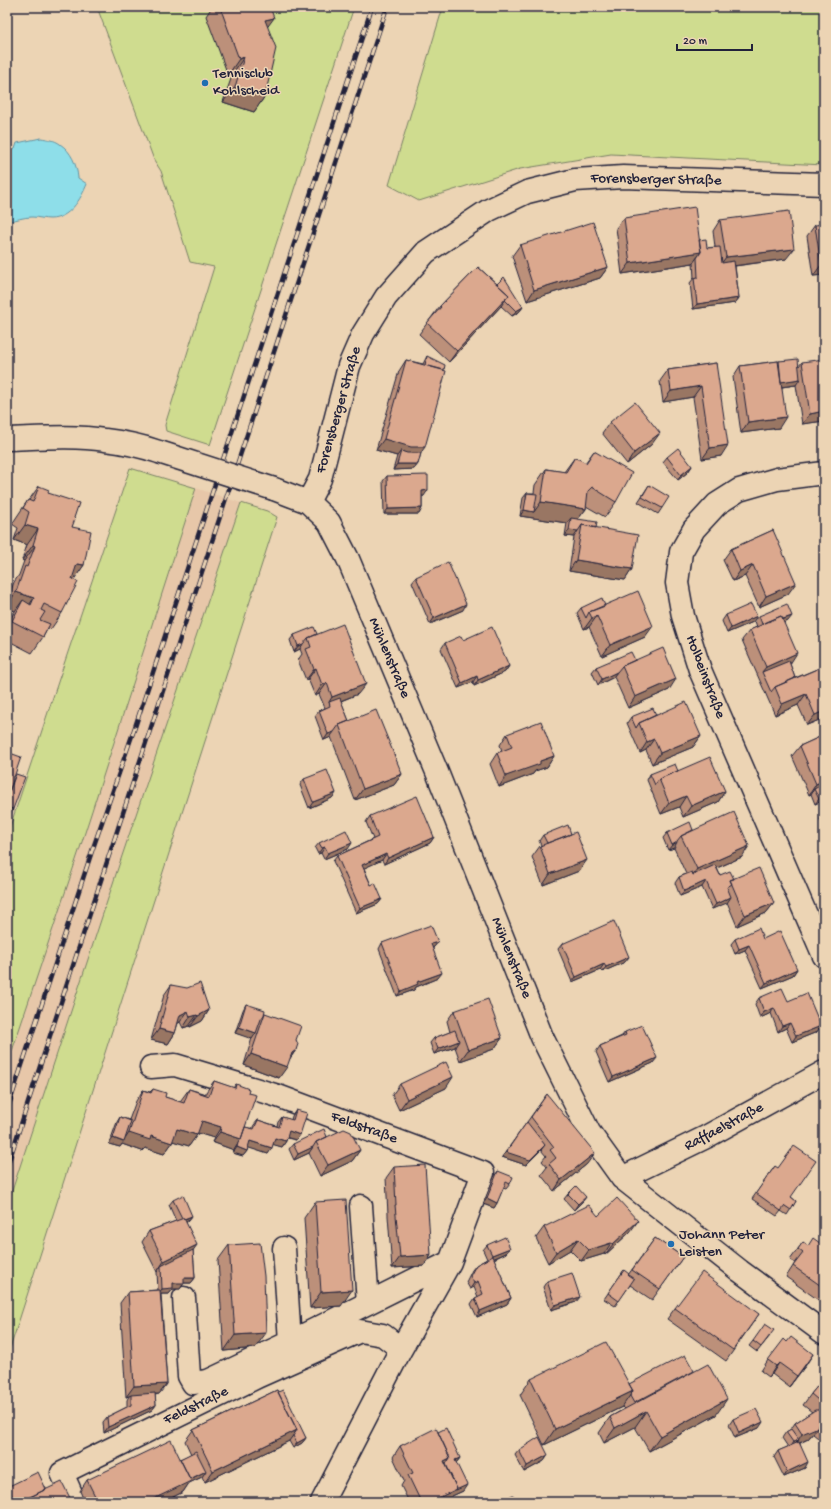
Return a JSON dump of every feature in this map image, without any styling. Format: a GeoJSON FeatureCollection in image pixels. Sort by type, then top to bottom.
{"type":"FeatureCollection","features":[{"type":"Feature","properties":{"kind":"street","name":"Forensberger Straße"},"geometry":{"type":"LineString","coordinates":[[308,502],[320,479],[349,366],[366,327],[386,297],[426,252],[488,210],[527,192],[575,180],[624,177],[824,184]]}},
{"type":"Feature","properties":{"kind":"street"},"geometry":{"type":"LineString","coordinates":[[7,439],[67,437],[105,440],[140,446],[274,489],[308,502]]}},
{"type":"Feature","properties":{"kind":"street","name":"Holbeinstraße"},"geometry":{"type":"LineString","coordinates":[[824,473],[777,479],[738,490],[716,504],[694,529],[681,552],[677,583],[683,616],[700,670],[824,956]]}},
{"type":"Feature","properties":{"kind":"street","name":"Mühlenstraße"},"geometry":{"type":"LineString","coordinates":[[308,502],[330,522],[348,559],[437,772],[542,1037],[589,1132],[622,1178],[740,1271],[824,1333]]}},
{"type":"Feature","properties":{"kind":"street","name":"Feldstraße"},"geometry":{"type":"LineString","coordinates":[[151,1067],[175,1065],[278,1096],[483,1173],[450,1262],[401,1349],[322,1502]]}},
{"type":"Feature","properties":{"kind":"street","name":"Raffaelstraße"},"geometry":{"type":"LineString","coordinates":[[622,1178],[706,1137],[824,1072]]}},
{"type":"Feature","properties":{"kind":"street"},"geometry":{"type":"LineString","coordinates":[[361,1206],[368,1303]]}},
{"type":"Feature","properties":{"kind":"street"},"geometry":{"type":"LineString","coordinates":[[284,1248],[290,1342]]}},
{"type":"Feature","properties":{"kind":"street","name":"Feldstraße"},"geometry":{"type":"LineString","coordinates":[[184,1298],[190,1376],[194,1383],[208,1381],[450,1262]]}},
{"type":"Feature","properties":{"kind":"street","name":"Feldstraße"},"geometry":{"type":"LineString","coordinates":[[74,1500],[62,1473],[259,1376],[360,1331],[383,1335],[401,1349]]}},
{"type":"Feature","properties":{"kind":"shaded area"},"geometry":{"type":"Polygon","coordinates":[[[196,488],[241,503],[120,862],[7,1206],[7,1066],[80,848],[196,488]]]}},
{"type":"Feature","properties":{"kind":"green space"},"geometry":{"type":"Polygon","coordinates":[[[97,7],[354,7],[210,445],[166,431],[165,425],[214,267],[190,262],[161,171],[154,160],[97,7]]]}},
{"type":"Feature","properties":{"kind":"green space"},"geometry":{"type":"Polygon","coordinates":[[[443,7],[824,7],[824,165],[611,154],[520,169],[419,201],[389,185],[443,7]]]}},
{"type":"Feature","properties":{"kind":"green space"},"geometry":{"type":"Polygon","coordinates":[[[130,468],[196,488],[80,848],[7,1066],[7,836],[130,468]]]}},
{"type":"Feature","properties":{"kind":"green space"},"geometry":{"type":"Polygon","coordinates":[[[241,503],[267,511],[277,517],[7,1358],[7,1206],[120,862],[241,503]]]}},
{"type":"Feature","properties":{"kind":"water"},"geometry":{"type":"Polygon","coordinates":[[[41,138],[56,142],[67,150],[73,159],[78,178],[87,184],[78,202],[63,216],[50,219],[29,217],[7,222],[7,152],[15,149],[17,143],[41,138]]]}},
{"type":"Feature","properties":{"kind":"building"},"geometry":{"type":"Polygon","coordinates":[[[220,7],[270,7],[274,18],[265,20],[276,48],[265,96],[235,87],[244,57],[239,59],[220,7]]]}},
{"type":"Feature","properties":{"kind":"building"},"geometry":{"type":"Polygon","coordinates":[[[695,207],[701,252],[630,263],[624,218],[695,207]]]}},
{"type":"Feature","properties":{"kind":"building"},"geometry":{"type":"Polygon","coordinates":[[[789,211],[794,249],[726,257],[720,220],[789,211]]]}},
{"type":"Feature","properties":{"kind":"building"},"geometry":{"type":"Polygon","coordinates":[[[593,222],[608,267],[534,290],[520,245],[593,222]]]}},
{"type":"Feature","properties":{"kind":"building"},"geometry":{"type":"Polygon","coordinates":[[[824,224],[824,265],[821,265],[815,225],[824,224]]]}},
{"type":"Feature","properties":{"kind":"building"},"geometry":{"type":"Polygon","coordinates":[[[706,239],[707,248],[720,247],[722,263],[734,261],[739,298],[697,304],[694,278],[698,277],[697,258],[701,252],[699,240],[706,239]]]}},
{"type":"Feature","properties":{"kind":"building"},"geometry":{"type":"Polygon","coordinates":[[[478,267],[509,295],[457,351],[427,323],[441,307],[440,306],[478,267]]]}},
{"type":"Feature","properties":{"kind":"building"},"geometry":{"type":"Polygon","coordinates":[[[504,277],[523,307],[516,311],[505,300],[509,295],[497,284],[504,277]]]}},
{"type":"Feature","properties":{"kind":"building"},"geometry":{"type":"Polygon","coordinates":[[[427,356],[445,365],[444,370],[425,365],[427,356]]]}},
{"type":"Feature","properties":{"kind":"building"},"geometry":{"type":"Polygon","coordinates":[[[798,359],[800,379],[781,382],[779,361],[798,359]]]}},
{"type":"Feature","properties":{"kind":"building"},"geometry":{"type":"Polygon","coordinates":[[[824,359],[824,411],[810,414],[802,362],[824,359]]]}},
{"type":"Feature","properties":{"kind":"building"},"geometry":{"type":"Polygon","coordinates":[[[406,360],[446,371],[425,447],[411,447],[384,439],[406,360]]]}},
{"type":"Feature","properties":{"kind":"building"},"geometry":{"type":"Polygon","coordinates":[[[778,361],[786,417],[748,422],[740,366],[778,361]]]}},
{"type":"Feature","properties":{"kind":"building"},"geometry":{"type":"Polygon","coordinates":[[[716,363],[728,445],[710,448],[701,386],[671,391],[668,370],[716,363]]]}},
{"type":"Feature","properties":{"kind":"building"},"geometry":{"type":"Polygon","coordinates":[[[635,402],[660,433],[634,453],[610,422],[635,402]]]}},
{"type":"Feature","properties":{"kind":"building"},"geometry":{"type":"Polygon","coordinates":[[[678,448],[692,466],[681,475],[667,457],[678,448]]]}},
{"type":"Feature","properties":{"kind":"building"},"geometry":{"type":"Polygon","coordinates":[[[401,451],[407,453],[421,453],[418,464],[397,464],[401,451]]]}},
{"type":"Feature","properties":{"kind":"building"},"geometry":{"type":"Polygon","coordinates":[[[594,451],[632,473],[616,502],[592,487],[588,491],[586,509],[541,502],[546,469],[566,472],[575,457],[586,463],[594,451]]]}},
{"type":"Feature","properties":{"kind":"building"},"geometry":{"type":"Polygon","coordinates":[[[428,475],[428,490],[422,491],[422,508],[388,509],[387,476],[428,475]]]}},
{"type":"Feature","properties":{"kind":"building"},"geometry":{"type":"Polygon","coordinates":[[[649,485],[669,497],[662,508],[642,497],[649,485]]]}},
{"type":"Feature","properties":{"kind":"building"},"geometry":{"type":"Polygon","coordinates":[[[39,486],[49,490],[48,493],[79,503],[72,527],[91,531],[84,565],[77,564],[72,579],[78,582],[62,613],[44,604],[41,610],[45,612],[40,620],[50,624],[43,637],[12,621],[23,600],[31,605],[34,598],[16,592],[25,566],[27,567],[35,546],[33,545],[38,529],[25,525],[29,512],[23,508],[28,500],[33,502],[39,486]]]}},
{"type":"Feature","properties":{"kind":"building"},"geometry":{"type":"Polygon","coordinates":[[[527,493],[537,494],[534,512],[524,510],[527,493]]]}},
{"type":"Feature","properties":{"kind":"building"},"geometry":{"type":"Polygon","coordinates":[[[571,518],[597,522],[596,528],[582,525],[578,531],[569,530],[571,518]]]}},
{"type":"Feature","properties":{"kind":"building"},"geometry":{"type":"Polygon","coordinates":[[[582,525],[638,535],[632,569],[576,560],[582,525]]]}},
{"type":"Feature","properties":{"kind":"building"},"geometry":{"type":"Polygon","coordinates":[[[773,530],[796,583],[766,596],[753,565],[740,571],[731,549],[773,530]]]}},
{"type":"Feature","properties":{"kind":"building"},"geometry":{"type":"Polygon","coordinates":[[[448,562],[466,604],[434,618],[416,577],[448,562]]]}},
{"type":"Feature","properties":{"kind":"building"},"geometry":{"type":"Polygon","coordinates":[[[638,591],[653,626],[610,645],[597,616],[592,618],[589,612],[638,591]]]}},
{"type":"Feature","properties":{"kind":"building"},"geometry":{"type":"Polygon","coordinates":[[[602,598],[605,606],[589,612],[586,618],[581,608],[602,598]]]}},
{"type":"Feature","properties":{"kind":"building"},"geometry":{"type":"Polygon","coordinates":[[[751,604],[757,616],[731,628],[726,615],[751,604]]]}},
{"type":"Feature","properties":{"kind":"building"},"geometry":{"type":"Polygon","coordinates":[[[787,604],[792,616],[783,619],[781,616],[762,624],[759,616],[787,604]]]}},
{"type":"Feature","properties":{"kind":"building"},"geometry":{"type":"Polygon","coordinates":[[[781,616],[797,653],[766,667],[750,630],[781,616]]]}},
{"type":"Feature","properties":{"kind":"building"},"geometry":{"type":"Polygon","coordinates":[[[343,624],[366,684],[332,697],[327,683],[322,685],[316,668],[314,669],[306,649],[311,647],[308,638],[343,624]]]}},
{"type":"Feature","properties":{"kind":"building"},"geometry":{"type":"Polygon","coordinates":[[[314,627],[317,634],[308,638],[303,644],[298,646],[294,635],[314,627]]]}},
{"type":"Feature","properties":{"kind":"building"},"geometry":{"type":"Polygon","coordinates":[[[492,627],[509,666],[478,680],[477,676],[462,683],[445,643],[461,636],[463,640],[492,627]]]}},
{"type":"Feature","properties":{"kind":"building"},"geometry":{"type":"Polygon","coordinates":[[[663,648],[676,679],[635,697],[622,666],[663,648]]]}},
{"type":"Feature","properties":{"kind":"building"},"geometry":{"type":"Polygon","coordinates":[[[631,652],[635,660],[622,666],[617,672],[602,679],[596,667],[631,652]]]}},
{"type":"Feature","properties":{"kind":"building"},"geometry":{"type":"Polygon","coordinates":[[[789,661],[795,678],[775,687],[771,692],[762,672],[789,661]]]}},
{"type":"Feature","properties":{"kind":"building"},"geometry":{"type":"Polygon","coordinates":[[[824,666],[824,711],[815,715],[806,694],[782,704],[775,687],[824,666]]]}},
{"type":"Feature","properties":{"kind":"building"},"geometry":{"type":"Polygon","coordinates":[[[340,698],[349,721],[339,725],[334,732],[328,734],[319,711],[330,706],[329,702],[340,698]]]}},
{"type":"Feature","properties":{"kind":"building"},"geometry":{"type":"Polygon","coordinates":[[[686,702],[701,736],[660,753],[654,739],[647,742],[639,723],[686,702]]]}},
{"type":"Feature","properties":{"kind":"building"},"geometry":{"type":"Polygon","coordinates":[[[653,708],[656,715],[639,723],[636,728],[631,717],[653,708]]]}},
{"type":"Feature","properties":{"kind":"building"},"geometry":{"type":"Polygon","coordinates":[[[376,710],[402,774],[363,789],[339,725],[376,710]]]}},
{"type":"Feature","properties":{"kind":"building"},"geometry":{"type":"Polygon","coordinates":[[[541,721],[554,756],[540,761],[540,764],[506,776],[497,753],[512,747],[507,734],[541,721]]]}},
{"type":"Feature","properties":{"kind":"building"},"geometry":{"type":"Polygon","coordinates":[[[824,735],[824,780],[816,784],[800,746],[824,735]]]}},
{"type":"Feature","properties":{"kind":"building"},"geometry":{"type":"Polygon","coordinates":[[[7,752],[21,757],[9,792],[7,791],[7,752]]]}},
{"type":"Feature","properties":{"kind":"building"},"geometry":{"type":"Polygon","coordinates":[[[710,757],[725,791],[691,806],[686,796],[669,803],[659,779],[710,757]]]}},
{"type":"Feature","properties":{"kind":"building"},"geometry":{"type":"Polygon","coordinates":[[[675,764],[678,771],[659,779],[655,785],[650,774],[675,764]]]}},
{"type":"Feature","properties":{"kind":"building"},"geometry":{"type":"Polygon","coordinates":[[[327,770],[336,793],[313,802],[304,779],[327,770]]]}},
{"type":"Feature","properties":{"kind":"building"},"geometry":{"type":"Polygon","coordinates":[[[16,774],[25,777],[13,809],[7,807],[7,795],[16,774]]]}},
{"type":"Feature","properties":{"kind":"building"},"geometry":{"type":"Polygon","coordinates":[[[824,784],[824,796],[819,799],[814,789],[824,784]]]}},
{"type":"Feature","properties":{"kind":"building"},"geometry":{"type":"Polygon","coordinates":[[[417,796],[434,837],[388,858],[386,854],[362,865],[371,885],[375,883],[382,899],[360,908],[337,856],[378,837],[370,816],[417,796]]]}},
{"type":"Feature","properties":{"kind":"building"},"geometry":{"type":"Polygon","coordinates":[[[734,812],[749,846],[697,869],[681,836],[734,812]]]}},
{"type":"Feature","properties":{"kind":"building"},"geometry":{"type":"Polygon","coordinates":[[[690,822],[693,830],[681,836],[677,842],[672,845],[667,833],[690,822]]]}},
{"type":"Feature","properties":{"kind":"building"},"geometry":{"type":"Polygon","coordinates":[[[568,825],[571,834],[547,843],[543,835],[568,825]]]}},
{"type":"Feature","properties":{"kind":"building"},"geometry":{"type":"Polygon","coordinates":[[[346,830],[352,843],[328,853],[325,847],[322,848],[319,843],[346,830]]]}},
{"type":"Feature","properties":{"kind":"building"},"geometry":{"type":"Polygon","coordinates":[[[576,832],[587,860],[550,874],[540,846],[576,832]]]}},
{"type":"Feature","properties":{"kind":"building"},"geometry":{"type":"Polygon","coordinates":[[[715,865],[720,875],[730,871],[734,879],[730,880],[732,884],[727,887],[731,897],[716,904],[706,881],[684,891],[679,877],[692,872],[693,875],[715,865]]]}},
{"type":"Feature","properties":{"kind":"building"},"geometry":{"type":"Polygon","coordinates":[[[759,868],[774,903],[745,915],[730,880],[759,868]]]}},
{"type":"Feature","properties":{"kind":"building"},"geometry":{"type":"Polygon","coordinates":[[[614,921],[629,957],[606,967],[604,964],[576,977],[562,944],[614,921]]]}},
{"type":"Feature","properties":{"kind":"building"},"geometry":{"type":"Polygon","coordinates":[[[431,925],[438,942],[431,944],[442,973],[417,982],[418,984],[401,991],[382,943],[431,925]]]}},
{"type":"Feature","properties":{"kind":"building"},"geometry":{"type":"Polygon","coordinates":[[[759,928],[763,939],[780,931],[797,969],[766,983],[749,945],[739,949],[735,939],[759,928]]]}},
{"type":"Feature","properties":{"kind":"building"},"geometry":{"type":"Polygon","coordinates":[[[200,983],[209,1010],[198,1016],[190,1017],[188,1011],[180,1015],[175,1033],[159,1029],[171,985],[187,988],[200,983]]]}},
{"type":"Feature","properties":{"kind":"building"},"geometry":{"type":"Polygon","coordinates":[[[782,988],[788,1001],[807,993],[821,1026],[796,1036],[790,1023],[782,1026],[774,1008],[764,1012],[759,998],[782,988]]]}},
{"type":"Feature","properties":{"kind":"building"},"geometry":{"type":"Polygon","coordinates":[[[488,999],[502,1038],[468,1050],[454,1011],[488,999]]]}},
{"type":"Feature","properties":{"kind":"building"},"geometry":{"type":"Polygon","coordinates":[[[246,1004],[265,1010],[256,1033],[239,1027],[246,1004]]]}},
{"type":"Feature","properties":{"kind":"building"},"geometry":{"type":"Polygon","coordinates":[[[265,1013],[301,1026],[296,1040],[298,1044],[296,1050],[292,1053],[287,1067],[251,1054],[265,1013]]]}},
{"type":"Feature","properties":{"kind":"building"},"geometry":{"type":"Polygon","coordinates":[[[642,1025],[657,1058],[613,1077],[600,1046],[626,1035],[625,1032],[642,1025]]]}},
{"type":"Feature","properties":{"kind":"building"},"geometry":{"type":"Polygon","coordinates":[[[455,1030],[459,1041],[438,1049],[434,1038],[455,1030]]]}},
{"type":"Feature","properties":{"kind":"building"},"geometry":{"type":"Polygon","coordinates":[[[446,1062],[453,1077],[407,1099],[400,1084],[446,1062]]]}},
{"type":"Feature","properties":{"kind":"building"},"geometry":{"type":"Polygon","coordinates":[[[214,1081],[235,1088],[236,1084],[249,1089],[248,1093],[256,1095],[241,1139],[220,1132],[221,1127],[202,1121],[197,1135],[177,1129],[172,1143],[151,1136],[150,1140],[129,1133],[143,1090],[151,1093],[153,1089],[166,1093],[165,1097],[184,1103],[189,1089],[209,1096],[214,1081]]]}},
{"type":"Feature","properties":{"kind":"building"},"geometry":{"type":"Polygon","coordinates":[[[547,1094],[595,1153],[561,1180],[549,1164],[556,1158],[550,1150],[554,1147],[531,1117],[547,1094]]]}},
{"type":"Feature","properties":{"kind":"building"},"geometry":{"type":"Polygon","coordinates":[[[296,1110],[307,1113],[300,1135],[289,1131],[286,1141],[275,1138],[272,1148],[250,1141],[247,1151],[237,1147],[245,1127],[254,1129],[258,1120],[279,1127],[282,1117],[293,1120],[296,1110]]]}},
{"type":"Feature","properties":{"kind":"building"},"geometry":{"type":"Polygon","coordinates":[[[120,1117],[131,1121],[124,1142],[113,1138],[120,1117]]]}},
{"type":"Feature","properties":{"kind":"building"},"geometry":{"type":"Polygon","coordinates":[[[527,1122],[545,1145],[530,1160],[506,1152],[527,1122]]]}},
{"type":"Feature","properties":{"kind":"building"},"geometry":{"type":"Polygon","coordinates":[[[324,1129],[327,1137],[316,1142],[313,1147],[298,1154],[293,1144],[324,1129]]]}},
{"type":"Feature","properties":{"kind":"building"},"geometry":{"type":"Polygon","coordinates":[[[344,1129],[351,1132],[360,1150],[328,1165],[316,1142],[344,1129]]]}},
{"type":"Feature","properties":{"kind":"building"},"geometry":{"type":"Polygon","coordinates":[[[794,1146],[816,1161],[791,1197],[796,1201],[791,1210],[785,1206],[781,1211],[756,1193],[775,1166],[778,1168],[794,1146]]]}},
{"type":"Feature","properties":{"kind":"building"},"geometry":{"type":"Polygon","coordinates":[[[425,1165],[431,1255],[400,1257],[395,1205],[394,1167],[425,1165]]]}},
{"type":"Feature","properties":{"kind":"building"},"geometry":{"type":"Polygon","coordinates":[[[498,1171],[513,1177],[510,1184],[506,1182],[497,1203],[487,1198],[498,1171]]]}},
{"type":"Feature","properties":{"kind":"building"},"geometry":{"type":"Polygon","coordinates":[[[576,1186],[586,1197],[578,1204],[568,1194],[576,1186]]]}},
{"type":"Feature","properties":{"kind":"building"},"geometry":{"type":"Polygon","coordinates":[[[183,1195],[192,1216],[184,1219],[182,1218],[173,1200],[183,1195]]]}},
{"type":"Feature","properties":{"kind":"building"},"geometry":{"type":"Polygon","coordinates":[[[617,1198],[638,1221],[613,1244],[611,1243],[589,1250],[578,1239],[556,1252],[544,1227],[589,1205],[598,1216],[617,1198]]]}},
{"type":"Feature","properties":{"kind":"building"},"geometry":{"type":"Polygon","coordinates":[[[346,1200],[352,1290],[321,1292],[315,1202],[346,1200]]]}},
{"type":"Feature","properties":{"kind":"building"},"geometry":{"type":"Polygon","coordinates":[[[184,1218],[197,1245],[164,1261],[149,1231],[184,1218]]]}},
{"type":"Feature","properties":{"kind":"building"},"geometry":{"type":"Polygon","coordinates":[[[505,1237],[510,1248],[492,1255],[487,1245],[505,1237]]]}},
{"type":"Feature","properties":{"kind":"building"},"geometry":{"type":"Polygon","coordinates":[[[655,1238],[683,1257],[660,1289],[632,1270],[655,1238]]]}},
{"type":"Feature","properties":{"kind":"building"},"geometry":{"type":"Polygon","coordinates":[[[813,1238],[824,1246],[824,1288],[793,1266],[803,1253],[798,1249],[803,1242],[808,1246],[813,1238]]]}},
{"type":"Feature","properties":{"kind":"building"},"geometry":{"type":"Polygon","coordinates":[[[260,1243],[264,1276],[266,1333],[235,1335],[229,1245],[260,1243]]]}},
{"type":"Feature","properties":{"kind":"building"},"geometry":{"type":"Polygon","coordinates":[[[193,1250],[195,1278],[184,1278],[184,1283],[173,1283],[173,1288],[162,1289],[161,1266],[193,1250]]]}},
{"type":"Feature","properties":{"kind":"building"},"geometry":{"type":"Polygon","coordinates":[[[493,1256],[511,1298],[480,1311],[475,1298],[483,1294],[478,1281],[474,1283],[470,1276],[476,1265],[493,1256]]]}},
{"type":"Feature","properties":{"kind":"building"},"geometry":{"type":"Polygon","coordinates":[[[624,1270],[634,1279],[619,1301],[608,1293],[624,1270]]]}},
{"type":"Feature","properties":{"kind":"building"},"geometry":{"type":"Polygon","coordinates":[[[702,1272],[759,1314],[733,1350],[675,1308],[702,1272]]]}},
{"type":"Feature","properties":{"kind":"building"},"geometry":{"type":"Polygon","coordinates":[[[572,1273],[580,1297],[555,1305],[547,1281],[572,1273]]]}},
{"type":"Feature","properties":{"kind":"building"},"geometry":{"type":"Polygon","coordinates":[[[160,1290],[167,1384],[134,1386],[128,1292],[160,1290]]]}},
{"type":"Feature","properties":{"kind":"building"},"geometry":{"type":"Polygon","coordinates":[[[765,1324],[774,1330],[761,1347],[753,1341],[765,1324]]]}},
{"type":"Feature","properties":{"kind":"building"},"geometry":{"type":"Polygon","coordinates":[[[791,1337],[813,1354],[797,1376],[779,1363],[776,1366],[768,1360],[784,1339],[787,1342],[791,1337]]]}},
{"type":"Feature","properties":{"kind":"building"},"geometry":{"type":"Polygon","coordinates":[[[606,1342],[633,1391],[555,1429],[531,1379],[606,1342]]]}},
{"type":"Feature","properties":{"kind":"building"},"geometry":{"type":"Polygon","coordinates":[[[685,1355],[694,1371],[634,1403],[630,1396],[633,1391],[629,1384],[685,1355]]]}},
{"type":"Feature","properties":{"kind":"building"},"geometry":{"type":"Polygon","coordinates":[[[708,1364],[727,1399],[660,1436],[646,1411],[615,1428],[610,1417],[708,1364]]]}},
{"type":"Feature","properties":{"kind":"building"},"geometry":{"type":"Polygon","coordinates":[[[824,1378],[824,1405],[811,1394],[824,1378]]]}},
{"type":"Feature","properties":{"kind":"building"},"geometry":{"type":"Polygon","coordinates":[[[277,1390],[297,1430],[213,1471],[193,1430],[277,1390]]]}},
{"type":"Feature","properties":{"kind":"building"},"geometry":{"type":"Polygon","coordinates":[[[283,1390],[306,1438],[297,1443],[293,1436],[297,1430],[278,1392],[283,1390]]]}},
{"type":"Feature","properties":{"kind":"building"},"geometry":{"type":"Polygon","coordinates":[[[155,1393],[156,1405],[108,1427],[107,1417],[131,1405],[131,1395],[155,1393]]]}},
{"type":"Feature","properties":{"kind":"building"},"geometry":{"type":"Polygon","coordinates":[[[756,1409],[763,1422],[739,1433],[733,1419],[756,1409]]]}},
{"type":"Feature","properties":{"kind":"building"},"geometry":{"type":"Polygon","coordinates":[[[815,1410],[824,1410],[824,1418],[816,1428],[802,1434],[795,1423],[815,1410]]]}},
{"type":"Feature","properties":{"kind":"building"},"geometry":{"type":"Polygon","coordinates":[[[824,1420],[824,1430],[822,1433],[817,1428],[824,1420]]]}},
{"type":"Feature","properties":{"kind":"building"},"geometry":{"type":"Polygon","coordinates":[[[436,1428],[450,1458],[444,1461],[457,1489],[430,1502],[421,1502],[408,1475],[413,1473],[400,1446],[436,1428]]]}},
{"type":"Feature","properties":{"kind":"building"},"geometry":{"type":"Polygon","coordinates":[[[446,1428],[460,1458],[455,1460],[467,1485],[456,1490],[457,1489],[446,1464],[450,1458],[438,1432],[446,1428]]]}},
{"type":"Feature","properties":{"kind":"building"},"geometry":{"type":"Polygon","coordinates":[[[791,1429],[799,1440],[793,1442],[786,1432],[791,1429]]]}},
{"type":"Feature","properties":{"kind":"building"},"geometry":{"type":"Polygon","coordinates":[[[539,1437],[548,1455],[527,1466],[519,1450],[539,1437]]]}},
{"type":"Feature","properties":{"kind":"building"},"geometry":{"type":"Polygon","coordinates":[[[171,1440],[191,1481],[147,1502],[98,1502],[87,1480],[171,1440]]]}},
{"type":"Feature","properties":{"kind":"building"},"geometry":{"type":"Polygon","coordinates":[[[799,1442],[808,1462],[787,1472],[778,1451],[799,1442]]]}},
{"type":"Feature","properties":{"kind":"building"},"geometry":{"type":"Polygon","coordinates":[[[196,1451],[206,1471],[190,1479],[180,1459],[196,1451]]]}},
{"type":"Feature","properties":{"kind":"building"},"geometry":{"type":"Polygon","coordinates":[[[38,1472],[46,1489],[21,1502],[15,1502],[7,1487],[38,1472]]]}},
{"type":"Feature","properties":{"kind":"building"},"geometry":{"type":"Polygon","coordinates":[[[62,1482],[72,1502],[21,1502],[21,1501],[62,1482]]]}},
{"type":"Feature","properties":{"kind":"building"},"geometry":{"type":"Polygon","coordinates":[[[513,1495],[517,1502],[497,1502],[513,1495]]]}},
{"type":"Feature","properties":{"kind":"building"},"geometry":{"type":"Polygon","coordinates":[[[90,1499],[91,1502],[82,1502],[90,1499]]]}},
{"type":"Feature","properties":{"kind":"railway"},"geometry":{"type":"LineString","coordinates":[[7,1111],[372,7]]}},
{"type":"Feature","properties":{"kind":"railway"},"geometry":{"type":"LineString","coordinates":[[7,1167],[387,7]]}},
{"type":"Feature","properties":{"kind":"place","name":"Tennisclub Kohlscheid"},"geometry":{"type":"Point","coordinates":[205,83]}},
{"type":"Feature","properties":{"kind":"place","name":"Johann Peter Leisten"},"geometry":{"type":"Point","coordinates":[671,1244]}}]}
